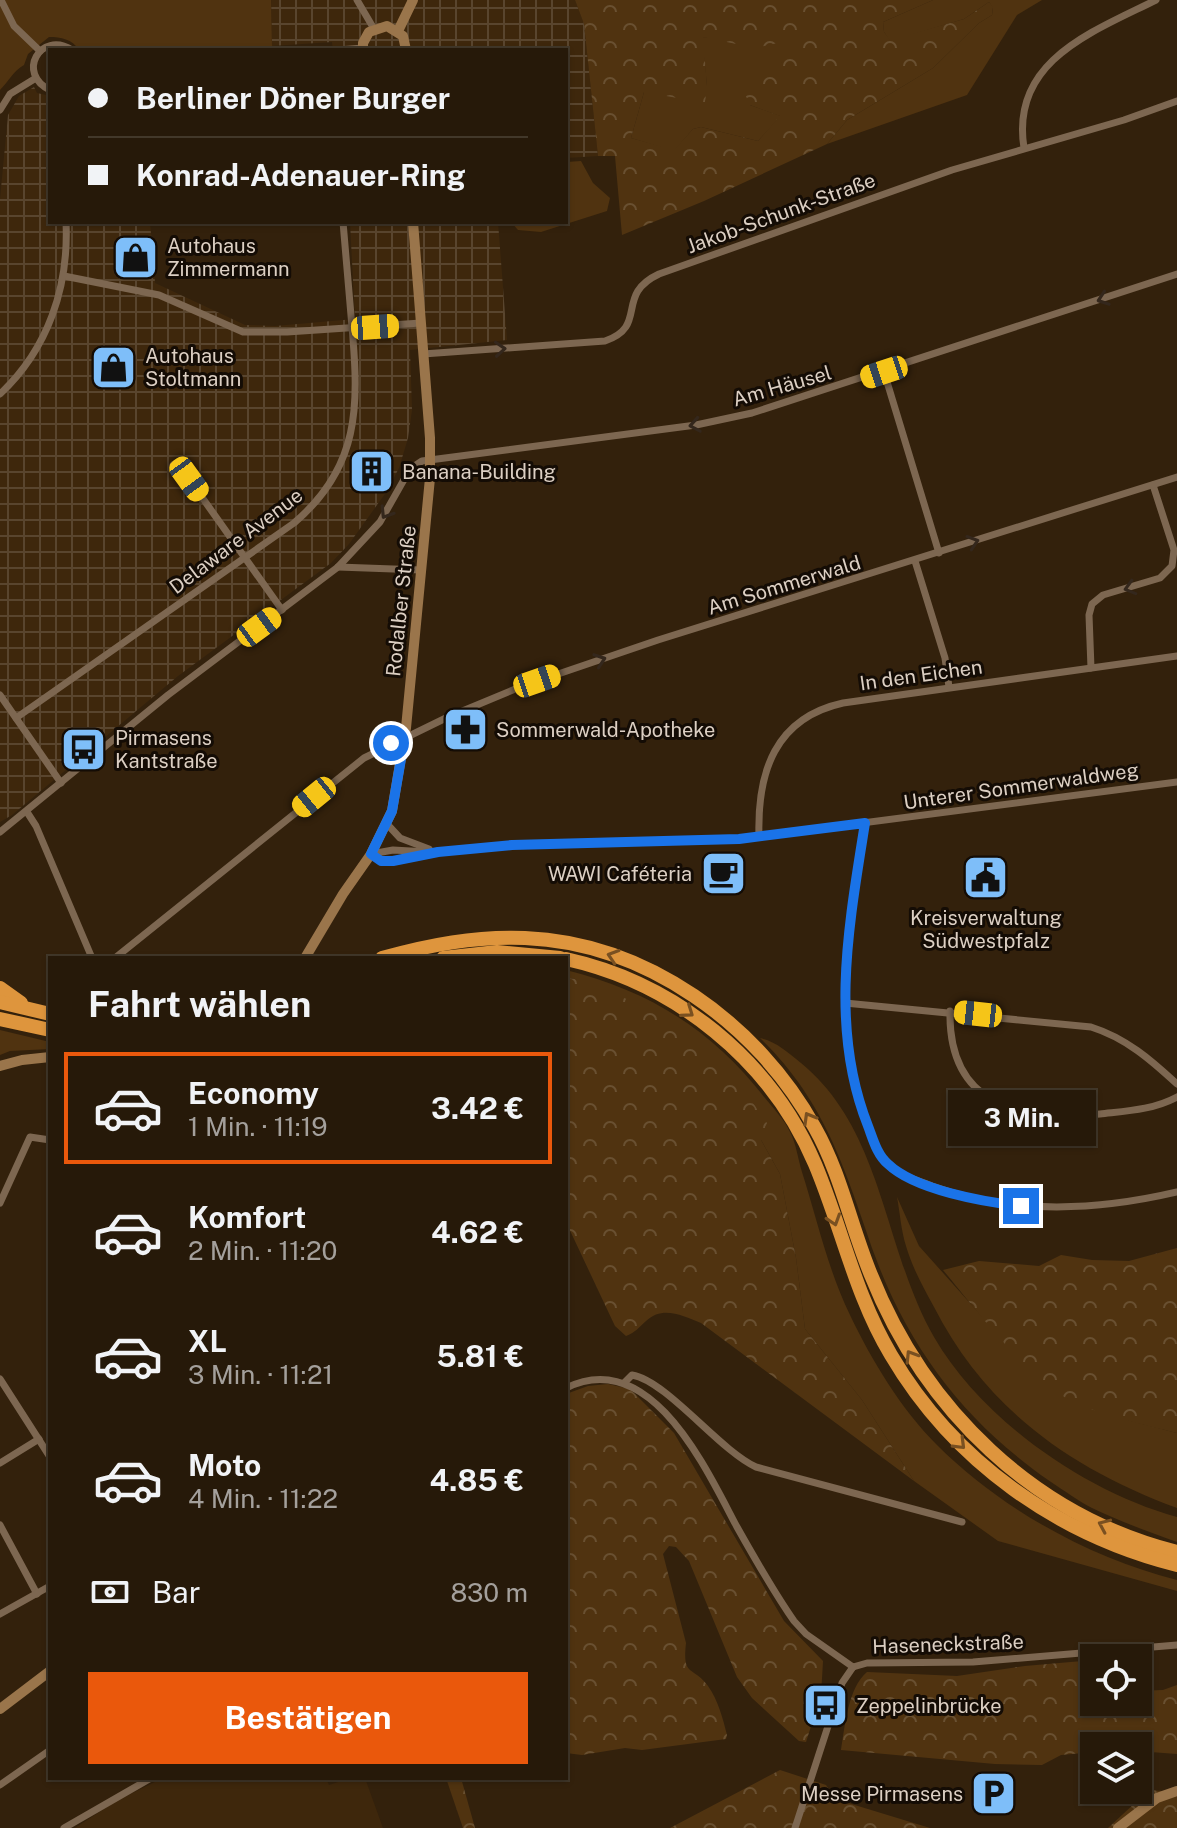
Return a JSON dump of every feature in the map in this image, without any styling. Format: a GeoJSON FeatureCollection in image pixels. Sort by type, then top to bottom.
{"type":"FeatureCollection","features":[{"type":"Feature","properties":{"kind":"highway"},"geometry":{"type":"LineString","coordinates":[[389,956],[466,940],[526,938],[552,941],[581,947],[644,969],[718,1013],[754,1045],[802,1105],[830,1159],[870,1272],[893,1324],[943,1402],[983,1444],[1052,1498],[1105,1526],[1177,1552]]}},
{"type":"Feature","properties":{"kind":"highway"},"geometry":{"type":"LineString","coordinates":[[461,956],[497,952],[535,956]]}},
{"type":"Feature","properties":{"kind":"highway"},"geometry":{"type":"LineString","coordinates":[[568,960],[619,975],[679,1005],[725,1040],[760,1075],[804,1140],[863,1302],[891,1356],[931,1414],[973,1458],[1000,1481],[1045,1511],[1131,1551],[1177,1565]]}},
{"type":"Feature","properties":{"kind":"highway"},"geometry":{"type":"LineString","coordinates":[[0,988],[14,1000],[42,1012]]}},
{"type":"Feature","properties":{"kind":"highway"},"geometry":{"type":"LineString","coordinates":[[0,1002],[42,1012]]}},
{"type":"Feature","properties":{"kind":"highway"},"geometry":{"type":"LineString","coordinates":[[1,1019],[48,1030]]}},
{"type":"Feature","properties":{"kind":"main road"},"geometry":{"type":"LineString","coordinates":[[398,31],[413,0]]}},
{"type":"Feature","properties":{"kind":"main road"},"geometry":{"type":"LineString","coordinates":[[363,48],[366,37],[374,29],[387,26],[398,31],[406,42],[406,48]]}},
{"type":"Feature","properties":{"kind":"main road","name":"Rodalber Straße"},"geometry":{"type":"LineString","coordinates":[[306,956],[387,824],[396,794],[405,736],[430,459],[413,224]]}},
{"type":"Feature","properties":{"kind":"main road"},"geometry":{"type":"LineString","coordinates":[[0,1066],[48,1057]]}},
{"type":"Feature","properties":{"kind":"main road"},"geometry":{"type":"LineString","coordinates":[[0,1709],[48,1673]]}},
{"type":"Feature","properties":{"kind":"main road"},"geometry":{"type":"LineString","coordinates":[[1118,1828],[1157,1798],[1177,1791]]}},
{"type":"Feature","properties":{"kind":"street"},"geometry":{"type":"LineString","coordinates":[[1,0],[14,26],[40,51]]}},
{"type":"Feature","properties":{"kind":"street"},"geometry":{"type":"LineString","coordinates":[[357,0],[374,29]]}},
{"type":"Feature","properties":{"kind":"street"},"geometry":{"type":"LineString","coordinates":[[1024,148],[1021,128],[1027,95],[1050,63],[1086,36],[1156,0]]}},
{"type":"Feature","properties":{"kind":"street"},"geometry":{"type":"LineString","coordinates":[[48,88],[36,78],[34,61],[40,51],[56,44],[67,48]]}},
{"type":"Feature","properties":{"kind":"street"},"geometry":{"type":"LineString","coordinates":[[0,110],[10,94],[36,78]]}},
{"type":"Feature","properties":{"kind":"street","name":"Jakob-Schunk-Straße"},"geometry":{"type":"LineString","coordinates":[[423,354],[605,341],[625,330],[631,318],[632,303],[642,283],[659,274],[887,192],[1177,101]]}},
{"type":"Feature","properties":{"kind":"street"},"geometry":{"type":"LineString","coordinates":[[0,394],[28,362],[48,328],[64,276],[66,224]]}},
{"type":"Feature","properties":{"kind":"street","name":"Delaware Avenue"},"geometry":{"type":"LineString","coordinates":[[16,718],[310,509],[330,484],[349,444],[356,410],[343,224]]}},
{"type":"Feature","properties":{"kind":"street","name":"Am Häusel"},"geometry":{"type":"LineString","coordinates":[[430,459],[696,425],[752,413],[1177,274]]}},
{"type":"Feature","properties":{"kind":"street"},"geometry":{"type":"LineString","coordinates":[[64,276],[159,295],[243,332],[352,329],[421,323]]}},
{"type":"Feature","properties":{"kind":"street"},"geometry":{"type":"LineString","coordinates":[[884,372],[939,553]]}},
{"type":"Feature","properties":{"kind":"street"},"geometry":{"type":"LineString","coordinates":[[0,832],[168,695],[338,567],[380,522],[410,469],[430,459]]}},
{"type":"Feature","properties":{"kind":"street"},"geometry":{"type":"LineString","coordinates":[[173,465],[189,479],[282,610]]}},
{"type":"Feature","properties":{"kind":"street","name":"Am Sommerwald"},"geometry":{"type":"LineString","coordinates":[[117,956],[352,766],[405,736],[498,696],[594,662],[1177,477]]}},
{"type":"Feature","properties":{"kind":"street"},"geometry":{"type":"LineString","coordinates":[[1091,668],[1089,615],[1092,604],[1103,595],[1160,578],[1172,566],[1174,550],[1153,485]]}},
{"type":"Feature","properties":{"kind":"street"},"geometry":{"type":"LineString","coordinates":[[915,561],[945,658],[949,687]]}},
{"type":"Feature","properties":{"kind":"street"},"geometry":{"type":"LineString","coordinates":[[338,567],[421,570]]}},
{"type":"Feature","properties":{"kind":"street","name":"In den Eichen"},"geometry":{"type":"LineString","coordinates":[[759,837],[759,805],[767,771],[782,738],[813,711],[843,703],[1177,656]]}},
{"type":"Feature","properties":{"kind":"street"},"geometry":{"type":"LineString","coordinates":[[0,695],[61,783]]}},
{"type":"Feature","properties":{"kind":"street","name":"Unterer Sommerwaldweg"},"geometry":{"type":"LineString","coordinates":[[371,854],[393,850],[438,852],[512,845],[651,843],[759,837],[1177,782]]}},
{"type":"Feature","properties":{"kind":"street"},"geometry":{"type":"LineString","coordinates":[[27,812],[36,826],[91,956]]}},
{"type":"Feature","properties":{"kind":"street"},"geometry":{"type":"LineString","coordinates":[[865,823],[848,935],[845,1003],[859,1101],[886,1163],[895,1170],[961,1196],[991,1203],[1039,1207],[1089,1206],[1177,1192]]}},
{"type":"Feature","properties":{"kind":"street","name":"Unterer Sommerwaldweg"},"geometry":{"type":"LineString","coordinates":[[387,824],[400,838],[438,852]]}},
{"type":"Feature","properties":{"kind":"street"},"geometry":{"type":"LineString","coordinates":[[845,1003],[1068,1024],[1108,1032],[1137,1049],[1177,1084]]}},
{"type":"Feature","properties":{"kind":"street"},"geometry":{"type":"LineString","coordinates":[[950,1011],[951,1041],[958,1066],[981,1093],[1006,1108],[1041,1115],[1094,1114],[1144,1108],[1177,1097]]}},
{"type":"Feature","properties":{"kind":"street"},"geometry":{"type":"LineString","coordinates":[[0,1203],[30,1137],[48,1140]]}},
{"type":"Feature","properties":{"kind":"street"},"geometry":{"type":"LineString","coordinates":[[568,1387],[588,1381],[624,1383],[632,1375],[638,1376],[653,1385],[737,1457],[756,1467],[962,1522]]}},
{"type":"Feature","properties":{"kind":"street"},"geometry":{"type":"LineString","coordinates":[[0,1379],[48,1454]]}},
{"type":"Feature","properties":{"kind":"street","name":"Haseneckstraße"},"geometry":{"type":"LineString","coordinates":[[624,1383],[660,1406],[687,1439],[794,1621],[806,1634],[853,1667],[867,1663],[973,1662],[1177,1645]]}},
{"type":"Feature","properties":{"kind":"street"},"geometry":{"type":"LineString","coordinates":[[0,1463],[39,1439]]}},
{"type":"Feature","properties":{"kind":"street"},"geometry":{"type":"LineString","coordinates":[[0,1525],[37,1594]]}},
{"type":"Feature","properties":{"kind":"street"},"geometry":{"type":"LineString","coordinates":[[0,1614],[48,1587]]}},
{"type":"Feature","properties":{"kind":"street"},"geometry":{"type":"LineString","coordinates":[[795,1828],[842,1683],[853,1667]]}},
{"type":"Feature","properties":{"kind":"street"},"geometry":{"type":"LineString","coordinates":[[0,1785],[48,1751]]}},
{"type":"Feature","properties":{"kind":"street"},"geometry":{"type":"LineString","coordinates":[[64,1828],[147,1780]]}},
{"type":"Feature","properties":{"kind":"shaded area"},"geometry":{"type":"Polygon","coordinates":[[[271,0],[575,0],[584,24],[598,156],[568,158],[568,48],[333,48],[332,42],[272,46],[271,0]]]}},
{"type":"Feature","properties":{"kind":"shaded area"},"geometry":{"type":"Polygon","coordinates":[[[34,87],[37,93],[48,96],[48,224],[150,224],[155,283],[245,325],[275,326],[355,319],[350,224],[498,224],[507,340],[410,350],[412,410],[399,468],[387,491],[349,544],[331,563],[178,676],[0,822],[0,199],[8,115],[19,96],[34,87]]]}},
{"type":"Feature","properties":{"kind":"shaded area"},"geometry":{"type":"Polygon","coordinates":[[[159,1780],[327,1780],[329,1785],[344,1780],[366,1780],[383,1828],[75,1828],[116,1801],[159,1780]]]}},
{"type":"Feature","properties":{"kind":"green space"},"geometry":{"type":"Polygon","coordinates":[[[0,0],[271,0],[272,46],[77,48],[66,39],[49,37],[28,54],[24,65],[0,90],[0,0]]]}},
{"type":"Feature","properties":{"kind":"green space"},"geometry":{"type":"Polygon","coordinates":[[[575,0],[933,0],[883,22],[884,32],[890,40],[964,19],[989,2],[993,7],[992,15],[979,23],[933,68],[847,120],[827,144],[622,235],[615,156],[598,156],[584,24],[575,0]],[[703,37],[707,86],[705,103],[644,92],[631,138],[674,150],[693,129],[701,127],[758,141],[780,116],[750,105],[744,92],[753,73],[782,62],[782,42],[755,48],[703,37]]]}},
{"type":"Feature","properties":{"kind":"green space"},"geometry":{"type":"Polygon","coordinates":[[[933,0],[1042,0],[1017,15],[967,95],[827,144],[847,120],[933,68],[979,23],[992,15],[993,8],[989,2],[964,19],[890,41],[884,32],[883,22],[933,0]]]}},
{"type":"Feature","properties":{"kind":"green space"},"geometry":{"type":"Polygon","coordinates":[[[702,37],[782,42],[782,62],[750,105],[781,116],[758,141],[701,127],[693,129],[674,151],[631,138],[644,92],[707,86],[702,37]]]}},
{"type":"Feature","properties":{"kind":"green space"},"geometry":{"type":"Polygon","coordinates":[[[581,161],[593,183],[610,198],[607,211],[568,223],[568,162],[581,161]]]}},
{"type":"Feature","properties":{"kind":"green space"},"geometry":{"type":"Polygon","coordinates":[[[513,224],[566,224],[541,232],[518,230],[513,224]]]}},
{"type":"Feature","properties":{"kind":"green space"},"geometry":{"type":"Polygon","coordinates":[[[568,971],[625,989],[677,1016],[723,1052],[778,1114],[794,1141],[829,1262],[850,1315],[888,1384],[937,1445],[989,1490],[1018,1510],[1112,1559],[1177,1580],[1177,1591],[998,1541],[914,1481],[862,1400],[805,1329],[796,1258],[780,1174],[761,1140],[575,979],[568,978],[568,971]]]}},
{"type":"Feature","properties":{"kind":"green space"},"geometry":{"type":"Polygon","coordinates":[[[568,978],[637,1003],[703,1044],[746,1093],[767,1123],[761,1140],[780,1174],[796,1258],[805,1329],[862,1400],[914,1481],[701,1323],[666,1313],[653,1316],[626,1336],[615,1326],[568,1226],[568,978]]]}},
{"type":"Feature","properties":{"kind":"green space"},"geometry":{"type":"Polygon","coordinates":[[[0,1030],[48,1042],[48,1049],[10,1051],[0,1055],[0,1030]]]}},
{"type":"Feature","properties":{"kind":"green space"},"geometry":{"type":"Polygon","coordinates":[[[760,1038],[777,1045],[801,1063],[828,1091],[850,1122],[880,1192],[917,1302],[954,1368],[979,1397],[1039,1449],[1107,1490],[1177,1517],[1177,1542],[1092,1508],[1051,1482],[993,1436],[945,1383],[924,1354],[889,1291],[843,1167],[818,1113],[783,1063],[760,1038]]]}},
{"type":"Feature","properties":{"kind":"green space"},"geometry":{"type":"Polygon","coordinates":[[[897,1197],[919,1246],[1042,1379],[1067,1398],[1131,1421],[1177,1433],[1177,1508],[1138,1492],[1067,1454],[1035,1431],[979,1376],[955,1343],[908,1254],[897,1197]]]}},
{"type":"Feature","properties":{"kind":"green space"},"geometry":{"type":"Polygon","coordinates":[[[1177,1248],[1177,1433],[1091,1409],[1050,1387],[1001,1339],[943,1270],[979,1261],[1039,1266],[1061,1255],[1129,1261],[1177,1248]]]}},
{"type":"Feature","properties":{"kind":"green space"},"geometry":{"type":"Polygon","coordinates":[[[608,1384],[630,1389],[674,1433],[784,1621],[823,1661],[821,1695],[806,1742],[799,1741],[752,1698],[737,1677],[689,1561],[676,1547],[669,1546],[663,1554],[686,1643],[687,1666],[703,1680],[715,1697],[726,1739],[642,1750],[625,1748],[582,1755],[568,1753],[568,1393],[588,1386],[608,1384]]]}},
{"type":"Feature","properties":{"kind":"green space"},"geometry":{"type":"Polygon","coordinates":[[[1080,1661],[1080,1716],[1152,1716],[1152,1690],[1177,1685],[1177,1754],[1152,1752],[1152,1732],[1080,1732],[1080,1753],[1061,1755],[1042,1765],[995,1764],[841,1750],[851,1697],[867,1672],[957,1676],[1080,1661]]]}},
{"type":"Feature","properties":{"kind":"green space"},"geometry":{"type":"Polygon","coordinates":[[[780,1770],[826,1785],[835,1799],[930,1828],[670,1828],[780,1770]]]}},
{"type":"Feature","properties":{"kind":"green space"},"geometry":{"type":"Polygon","coordinates":[[[447,1780],[462,1780],[475,1828],[463,1828],[447,1780]]]}},
{"type":"Feature","properties":{"kind":"green space"},"geometry":{"type":"Polygon","coordinates":[[[1152,1790],[1177,1792],[1177,1828],[1108,1828],[1134,1804],[1152,1804],[1152,1790]]]}},
{"type":"Feature","properties":{"kind":"place","name":"Autohaus Zimmermann"},"geometry":{"type":"Point","coordinates":[136,257]}},
{"type":"Feature","properties":{"kind":"place","name":"Autohaus Stoltmann"},"geometry":{"type":"Point","coordinates":[114,367]}},
{"type":"Feature","properties":{"kind":"place","name":"Banana-Building"},"geometry":{"type":"Point","coordinates":[371,472]}},
{"type":"Feature","properties":{"kind":"place","name":"Sommerwald-Apotheke"},"geometry":{"type":"Point","coordinates":[465,730]}},
{"type":"Feature","properties":{"kind":"place","name":"Pirmasens Kantstraße"},"geometry":{"type":"Point","coordinates":[84,749]}},
{"type":"Feature","properties":{"kind":"place","name":"WAWI Caféteria"},"geometry":{"type":"Point","coordinates":[723,874]}},
{"type":"Feature","properties":{"kind":"place","name":"Kreisverwaltung Südwestpfalz"},"geometry":{"type":"Point","coordinates":[986,878]}},
{"type":"Feature","properties":{"kind":"place","name":"Zeppelinbrücke"},"geometry":{"type":"Point","coordinates":[825,1706]}},
{"type":"Feature","properties":{"kind":"place","name":"Messe Pirmasens"},"geometry":{"type":"Point","coordinates":[994,1794]}},
{"type":"Feature","properties":{"kind":"route"},"geometry":{"type":"LineString","coordinates":[[391,743],[405,736],[392,811],[371,854],[381,861],[512,845],[739,839],[865,823],[848,935],[845,1003],[848,1050],[866,1122],[880,1154],[895,1170],[961,1196],[1021,1206]]}}]}
